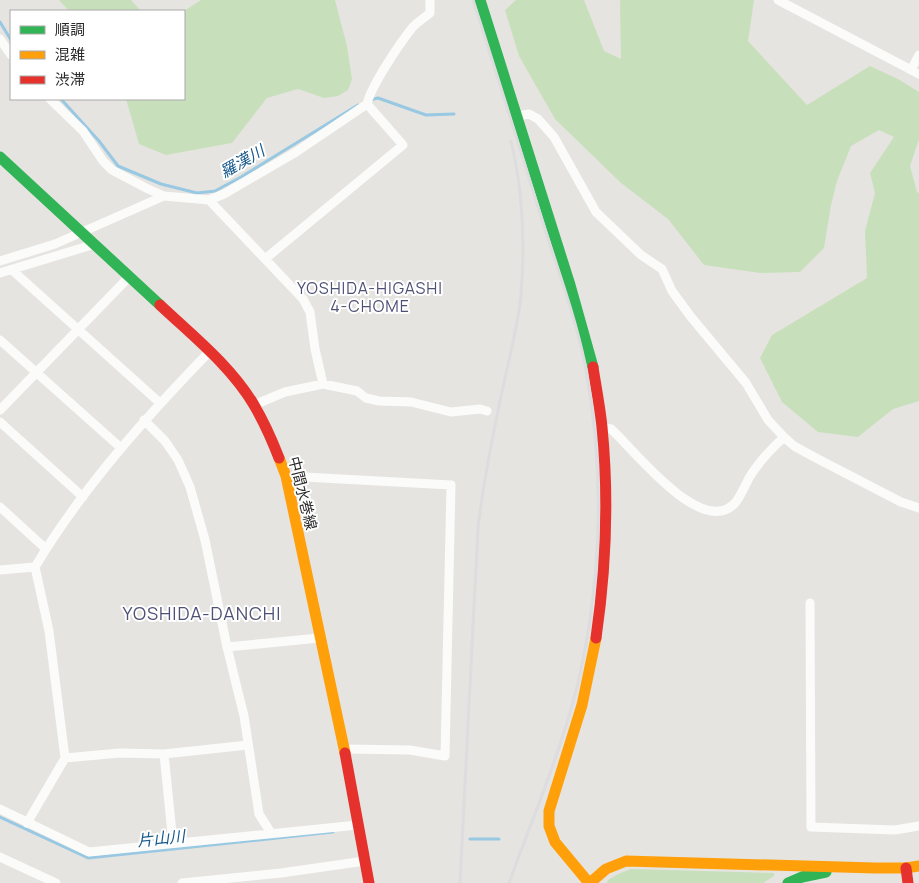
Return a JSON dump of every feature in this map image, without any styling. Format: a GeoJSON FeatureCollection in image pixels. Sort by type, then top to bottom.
{"type":"FeatureCollection","features":[{"type":"Feature","properties":{"kind":"street"},"geometry":{"type":"LineString","coordinates":[[51,100],[83,131],[103,161],[112,170],[164,196],[209,200],[224,194],[296,152],[367,104],[372,91],[397,51],[413,28],[430,12],[430,0]]}},
{"type":"Feature","properties":{"kind":"street"},"geometry":{"type":"LineString","coordinates":[[480,0],[518,116],[592,361],[602,427],[606,507],[602,594],[594,650],[582,706],[549,811],[549,826],[555,842],[589,883],[598,874],[616,863],[626,861],[906,868],[919,866]]}},
{"type":"Feature","properties":{"kind":"street"},"geometry":{"type":"LineString","coordinates":[[778,0],[915,72],[919,55]]}},
{"type":"Feature","properties":{"kind":"street"},"geometry":{"type":"LineString","coordinates":[[0,39],[10,53]]}},
{"type":"Feature","properties":{"kind":"street"},"geometry":{"type":"LineString","coordinates":[[265,259],[403,145],[367,104]]}},
{"type":"Feature","properties":{"kind":"street"},"geometry":{"type":"LineString","coordinates":[[518,116],[529,114],[538,119],[554,137],[596,212],[641,255],[662,269],[672,291],[746,383],[768,420],[784,437],[794,446],[816,458],[901,502],[919,508]]}},
{"type":"Feature","properties":{"kind":"street","name":"中間水巻線"},"geometry":{"type":"LineString","coordinates":[[0,157],[210,351],[232,375],[254,405],[272,440],[286,476],[344,749],[369,883]]}},
{"type":"Feature","properties":{"kind":"street"},"geometry":{"type":"LineString","coordinates":[[0,261],[55,244],[164,196]]}},
{"type":"Feature","properties":{"kind":"street"},"geometry":{"type":"LineString","coordinates":[[209,200],[303,299],[310,312],[315,349],[323,384]]}},
{"type":"Feature","properties":{"kind":"street"},"geometry":{"type":"LineString","coordinates":[[0,273],[95,244]]}},
{"type":"Feature","properties":{"kind":"street"},"geometry":{"type":"LineString","coordinates":[[12,270],[160,403]]}},
{"type":"Feature","properties":{"kind":"street"},"geometry":{"type":"LineString","coordinates":[[0,410],[129,277]]}},
{"type":"Feature","properties":{"kind":"street"},"geometry":{"type":"LineString","coordinates":[[0,340],[121,448]]}},
{"type":"Feature","properties":{"kind":"street"},"geometry":{"type":"LineString","coordinates":[[27,823],[65,758],[49,631],[35,567],[83,497],[121,448],[144,420],[210,351]]}},
{"type":"Feature","properties":{"kind":"street"},"geometry":{"type":"LineString","coordinates":[[254,405],[285,392],[323,384],[356,391],[366,398],[379,401],[411,402],[451,412],[480,409],[487,411]]}},
{"type":"Feature","properties":{"kind":"street"},"geometry":{"type":"LineString","coordinates":[[144,420],[165,441],[178,460],[190,487],[205,540],[227,647],[244,716],[259,814],[272,833]]}},
{"type":"Feature","properties":{"kind":"street"},"geometry":{"type":"LineString","coordinates":[[0,422],[83,497]]}},
{"type":"Feature","properties":{"kind":"street"},"geometry":{"type":"LineString","coordinates":[[602,427],[611,429],[674,492],[688,502],[707,510],[727,508],[735,502],[750,476],[773,447],[784,437]]}},
{"type":"Feature","properties":{"kind":"street"},"geometry":{"type":"LineString","coordinates":[[286,476],[451,485],[445,756],[410,750],[344,749]]}},
{"type":"Feature","properties":{"kind":"street"},"geometry":{"type":"LineString","coordinates":[[0,507],[46,549]]}},
{"type":"Feature","properties":{"kind":"street"},"geometry":{"type":"LineString","coordinates":[[0,570],[35,567]]}},
{"type":"Feature","properties":{"kind":"street"},"geometry":{"type":"LineString","coordinates":[[810,603],[811,827],[895,830],[919,826]]}},
{"type":"Feature","properties":{"kind":"street"},"geometry":{"type":"LineString","coordinates":[[227,647],[319,638]]}},
{"type":"Feature","properties":{"kind":"street"},"geometry":{"type":"LineString","coordinates":[[65,758],[120,753],[164,754],[248,745]]}},
{"type":"Feature","properties":{"kind":"street"},"geometry":{"type":"LineString","coordinates":[[164,754],[173,843]]}},
{"type":"Feature","properties":{"kind":"street"},"geometry":{"type":"LineString","coordinates":[[0,809],[89,852],[358,825]]}},
{"type":"Feature","properties":{"kind":"street"},"geometry":{"type":"LineString","coordinates":[[0,857],[56,883]]}},
{"type":"Feature","properties":{"kind":"street"},"geometry":{"type":"LineString","coordinates":[[182,883],[281,873],[365,861]]}},
{"type":"Feature","properties":{"kind":"street"},"geometry":{"type":"LineString","coordinates":[[788,883],[802,877],[849,867]]}},
{"type":"Feature","properties":{"kind":"street"},"geometry":{"type":"LineString","coordinates":[[906,868],[908,883]]}},
{"type":"Feature","properties":{"kind":"street"},"geometry":{"type":"LineString","coordinates":[[281,873],[282,883]]}},
{"type":"Feature","properties":{"kind":"green space"},"geometry":{"type":"Polygon","coordinates":[[[59,0],[131,0],[140,10],[68,10],[59,0]]]}},
{"type":"Feature","properties":{"kind":"green space"},"geometry":{"type":"Polygon","coordinates":[[[201,0],[335,0],[347,46],[352,79],[348,90],[338,96],[324,98],[298,89],[267,98],[232,143],[166,155],[139,144],[126,100],[185,100],[185,10],[201,0]]]}},
{"type":"Feature","properties":{"kind":"green space"},"geometry":{"type":"Polygon","coordinates":[[[516,0],[584,0],[604,51],[621,59],[620,0],[754,0],[748,41],[807,105],[870,66],[898,79],[919,92],[919,139],[910,166],[917,192],[919,193],[919,401],[893,409],[858,437],[818,432],[782,402],[760,358],[772,335],[867,278],[865,231],[875,193],[870,173],[894,137],[879,130],[851,146],[837,181],[824,248],[800,272],[760,273],[704,265],[668,219],[621,183],[555,119],[519,56],[505,10],[516,0]]]}},
{"type":"Feature","properties":{"kind":"green space"},"geometry":{"type":"Polygon","coordinates":[[[631,869],[774,873],[774,876],[763,883],[607,883],[608,880],[618,874],[631,869]]]}},
{"type":"Feature","properties":{"kind":"waterway","name":"羅漢川"},"geometry":{"type":"LineString","coordinates":[[0,22],[10,38]]}},
{"type":"Feature","properties":{"kind":"waterway","name":"羅漢川"},"geometry":{"type":"LineString","coordinates":[[370,100],[378,98],[426,115],[454,114]]}},
{"type":"Feature","properties":{"kind":"waterway","name":"羅漢川"},"geometry":{"type":"LineString","coordinates":[[62,100],[99,141],[118,166],[161,184],[197,193],[215,191],[241,177],[358,105]]}},
{"type":"Feature","properties":{"kind":"waterway","name":"片山川"},"geometry":{"type":"LineString","coordinates":[[0,817],[88,858],[333,832]]}},
{"type":"Feature","properties":{"kind":"waterway","name":"片山川"},"geometry":{"type":"LineString","coordinates":[[470,839],[499,839]]}},
{"type":"Feature","properties":{"kind":"railway"},"geometry":{"type":"LineString","coordinates":[[473,0],[581,346],[596,444],[598,484],[598,524],[592,604],[578,683],[555,759],[509,883]]}},
{"type":"Feature","properties":{"kind":"railway"},"geometry":{"type":"LineString","coordinates":[[460,883],[478,528],[483,490],[521,296],[522,218],[518,179],[511,141]]}},
{"type":"Feature","properties":{"kind":"traffic: fast"},"geometry":{"type":"LineString","coordinates":[[480,0],[570,285],[593,367]]}},
{"type":"Feature","properties":{"kind":"traffic: fast"},"geometry":{"type":"LineString","coordinates":[[0,157],[160,305]]}},
{"type":"Feature","properties":{"kind":"traffic: fast"},"geometry":{"type":"LineString","coordinates":[[788,883],[802,877],[826,872]]}},
{"type":"Feature","properties":{"kind":"traffic: slow"},"geometry":{"type":"LineString","coordinates":[[279,458],[286,476],[345,753]]}},
{"type":"Feature","properties":{"kind":"traffic: slow"},"geometry":{"type":"LineString","coordinates":[[589,883],[555,842],[549,826],[549,811],[582,705],[596,638]]}},
{"type":"Feature","properties":{"kind":"traffic: slow"},"geometry":{"type":"LineString","coordinates":[[590,883],[606,869],[626,861],[875,868],[919,866]]}},
{"type":"Feature","properties":{"kind":"traffic: jam"},"geometry":{"type":"LineString","coordinates":[[160,305],[223,364],[245,391],[258,411],[279,458]]}},
{"type":"Feature","properties":{"kind":"traffic: jam"},"geometry":{"type":"LineString","coordinates":[[593,367],[602,427],[606,507],[604,560],[596,638]]}},
{"type":"Feature","properties":{"kind":"traffic: jam"},"geometry":{"type":"LineString","coordinates":[[345,753],[369,883]]}},
{"type":"Feature","properties":{"kind":"traffic: jam"},"geometry":{"type":"LineString","coordinates":[[906,868],[908,883]]}},
{"type":"Feature","properties":{"kind":"district","name":"YOSHIDA-HIGASHI 4-CHOME"},"geometry":{"type":"Point","coordinates":[370,297]}},
{"type":"Feature","properties":{"kind":"district","name":"YOSHIDA-DANCHI"},"geometry":{"type":"Point","coordinates":[202,613]}}]}
